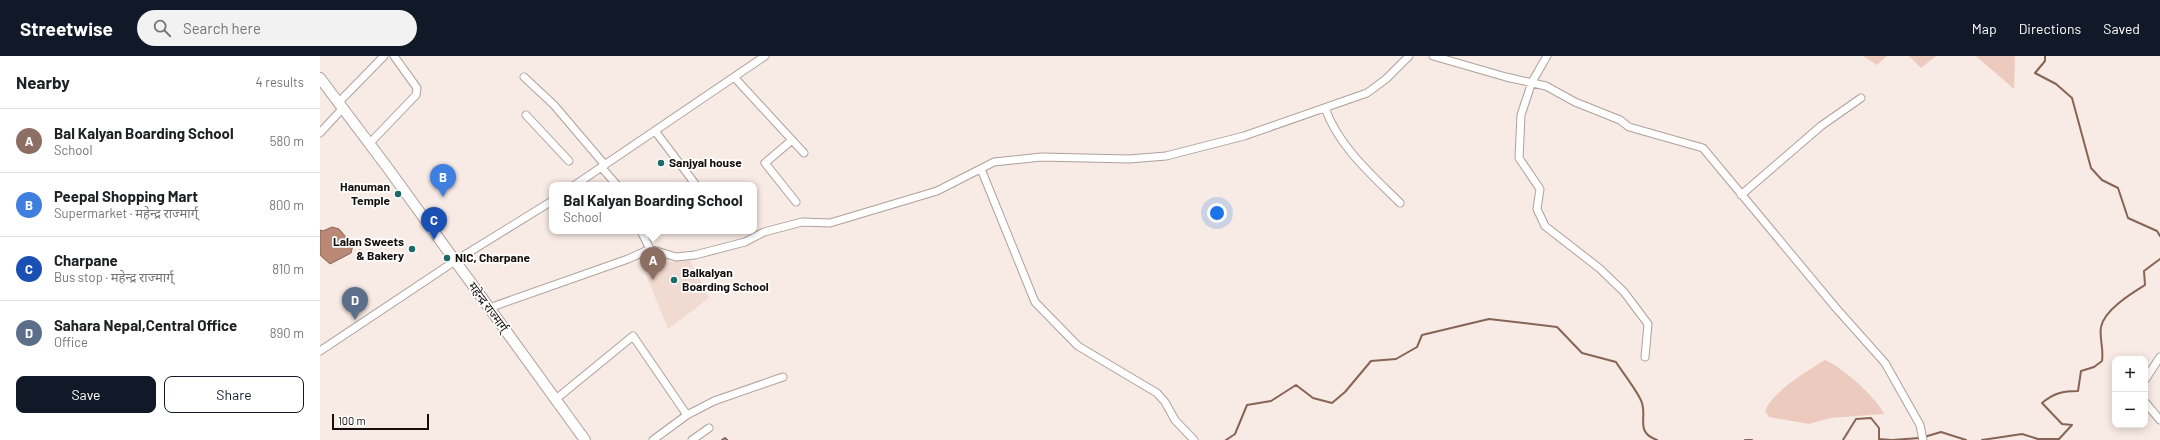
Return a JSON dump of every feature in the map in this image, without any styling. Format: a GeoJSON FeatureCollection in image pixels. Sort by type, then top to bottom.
{"type":"FeatureCollection","features":[{"type":"Feature","properties":{"kind":"highway","name":"महेन्द्र राज्मार्ग्"},"geometry":{"type":"LineString","coordinates":[[320,78],[585,440]]}},
{"type":"Feature","properties":{"kind":"street"},"geometry":{"type":"LineString","coordinates":[[320,134],[341,105],[384,56]]}},
{"type":"Feature","properties":{"kind":"street"},"geometry":{"type":"LineString","coordinates":[[369,144],[416,95],[417,88],[394,56]]}},
{"type":"Feature","properties":{"kind":"street"},"geometry":{"type":"LineString","coordinates":[[579,182],[765,56]]}},
{"type":"Feature","properties":{"kind":"street"},"geometry":{"type":"LineString","coordinates":[[489,308],[628,259],[650,249],[676,257],[695,255],[745,242],[764,232],[802,222],[830,223],[937,190],[994,162],[1041,157],[1129,159],[1166,156],[1244,136],[1367,94],[1386,79],[1409,56]]}},
{"type":"Feature","properties":{"kind":"street"},"geometry":{"type":"LineString","coordinates":[[1433,56],[1506,77],[1546,86],[1576,102],[1620,120],[1629,127],[1703,148],[1836,308],[1885,363],[1920,425],[1923,440]]}},
{"type":"Feature","properties":{"kind":"street"},"geometry":{"type":"LineString","coordinates":[[1547,56],[1532,82],[1521,116],[1519,158],[1540,189],[1537,209],[1545,226],[1599,268],[1638,309],[1648,324],[1645,358]]}},
{"type":"Feature","properties":{"kind":"street"},"geometry":{"type":"LineString","coordinates":[[524,77],[554,105],[615,182]]}},
{"type":"Feature","properties":{"kind":"street"},"geometry":{"type":"LineString","coordinates":[[734,77],[804,153]]}},
{"type":"Feature","properties":{"kind":"street"},"geometry":{"type":"LineString","coordinates":[[1741,195],[1821,126],[1861,98]]}},
{"type":"Feature","properties":{"kind":"street"},"geometry":{"type":"LineString","coordinates":[[1325,108],[1330,122],[1345,144],[1400,203]]}},
{"type":"Feature","properties":{"kind":"street"},"geometry":{"type":"LineString","coordinates":[[526,115],[569,161]]}},
{"type":"Feature","properties":{"kind":"street"},"geometry":{"type":"LineString","coordinates":[[655,131],[694,182]]}},
{"type":"Feature","properties":{"kind":"street"},"geometry":{"type":"LineString","coordinates":[[792,140],[765,163],[796,202]]}},
{"type":"Feature","properties":{"kind":"street"},"geometry":{"type":"LineString","coordinates":[[980,169],[1034,302],[1078,346],[1157,393],[1165,402],[1175,420],[1194,440]]}},
{"type":"Feature","properties":{"kind":"street"},"geometry":{"type":"LineString","coordinates":[[320,351],[455,261],[549,203]]}},
{"type":"Feature","properties":{"kind":"street"},"geometry":{"type":"LineString","coordinates":[[642,234],[650,249]]}},
{"type":"Feature","properties":{"kind":"street"},"geometry":{"type":"LineString","coordinates":[[556,400],[633,336],[687,414]]}},
{"type":"Feature","properties":{"kind":"street"},"geometry":{"type":"LineString","coordinates":[[2148,375],[2160,357]]}},
{"type":"Feature","properties":{"kind":"street"},"geometry":{"type":"LineString","coordinates":[[653,440],[687,414],[714,401],[783,377]]}},
{"type":"Feature","properties":{"kind":"street"},"geometry":{"type":"LineString","coordinates":[[2148,406],[2160,420]]}},
{"type":"Feature","properties":{"kind":"street"},"geometry":{"type":"LineString","coordinates":[[692,440],[709,428]]}},
{"type":"Feature","properties":{"kind":"shaded area"},"geometry":{"type":"Polygon","coordinates":[[[1863,56],[1887,56],[1877,65],[1863,56]]]}},
{"type":"Feature","properties":{"kind":"shaded area"},"geometry":{"type":"Polygon","coordinates":[[[1909,56],[1936,56],[1921,68],[1909,56]]]}},
{"type":"Feature","properties":{"kind":"shaded area"},"geometry":{"type":"Polygon","coordinates":[[[1976,56],[2015,56],[2014,89],[1976,56]]]}},
{"type":"Feature","properties":{"kind":"shaded area"},"geometry":{"type":"Polygon","coordinates":[[[332,227],[339,229],[353,245],[351,253],[330,264],[320,255],[320,230],[323,231],[332,227]]]}},
{"type":"Feature","properties":{"kind":"shaded area","name":"Balkalyan Boarding School"},"geometry":{"type":"Polygon","coordinates":[[[653,255],[671,262],[689,259],[709,298],[668,329],[639,257],[653,255]]]}},
{"type":"Feature","properties":{"kind":"shaded area"},"geometry":{"type":"Polygon","coordinates":[[[1825,360],[1832,363],[1858,383],[1880,407],[1884,414],[1830,418],[1809,424],[1769,417],[1765,411],[1775,396],[1791,382],[1825,360]]]}},
{"type":"Feature","properties":{"kind":"waterway"},"geometry":{"type":"LineString","coordinates":[[2045,56],[2045,61],[2035,73],[2056,84],[2072,98],[2091,168],[2102,180],[2118,188],[2128,218],[2157,231],[2160,236]]}},
{"type":"Feature","properties":{"kind":"waterway"},"geometry":{"type":"LineString","coordinates":[[1982,440],[2022,434],[2038,439],[2059,439],[2072,425],[2062,424],[2042,403],[2059,393],[2078,391],[2081,371],[2094,367],[2102,361],[2101,327],[2107,314],[2119,303],[2145,285],[2144,271],[2160,259]]}},
{"type":"Feature","properties":{"kind":"waterway"},"geometry":{"type":"LineString","coordinates":[[1226,440],[1235,434],[1247,405],[1271,401],[1296,385],[1313,398],[1332,403],[1345,392],[1371,361],[1396,359],[1417,347],[1422,335],[1489,319],[1557,327],[1582,353],[1616,362],[1634,388],[1642,403],[1643,424],[1646,433],[1650,437],[1657,440]]}},
{"type":"Feature","properties":{"kind":"waterway"},"geometry":{"type":"LineString","coordinates":[[1843,440],[1856,419],[1871,418],[1879,428],[1879,439],[1891,440]]}},
{"type":"Feature","properties":{"kind":"waterway"},"geometry":{"type":"LineString","coordinates":[[1924,437],[1941,432],[1966,440]]}},
{"type":"Feature","properties":{"kind":"waterway"},"geometry":{"type":"LineString","coordinates":[[722,440],[725,438],[727,440]]}},
{"type":"Feature","properties":{"kind":"waterway"},"geometry":{"type":"LineString","coordinates":[[1892,440],[1920,438]]}},
{"type":"Feature","properties":{"kind":"waterway"},"geometry":{"type":"LineString","coordinates":[[1745,440],[1752,440]]}},
{"type":"Feature","properties":{"kind":"place","name":"Sanjyal house"},"geometry":{"type":"Point","coordinates":[661,163]}},
{"type":"Feature","properties":{"kind":"place","name":"Hanuman Temple"},"geometry":{"type":"Point","coordinates":[398,194]}},
{"type":"Feature","properties":{"kind":"place","name":"Peepal Shopping Mart"},"geometry":{"type":"Point","coordinates":[443,197]}},
{"type":"Feature","properties":{"kind":"place","name":"Charpane"},"geometry":{"type":"Point","coordinates":[434,240]}},
{"type":"Feature","properties":{"kind":"place","name":"Lalan Sweets & Bakery"},"geometry":{"type":"Point","coordinates":[412,249]}},
{"type":"Feature","properties":{"kind":"place","name":"NIC, Charpane"},"geometry":{"type":"Point","coordinates":[447,258]}},
{"type":"Feature","properties":{"kind":"place","name":"Bal Kalyan Boarding School"},"geometry":{"type":"Point","coordinates":[653,280]}},
{"type":"Feature","properties":{"kind":"place","name":"Balkalyan Boarding School"},"geometry":{"type":"Point","coordinates":[674,280]}},
{"type":"Feature","properties":{"kind":"place","name":"Sahara Nepal,Central Office"},"geometry":{"type":"Point","coordinates":[355,320]}}]}
